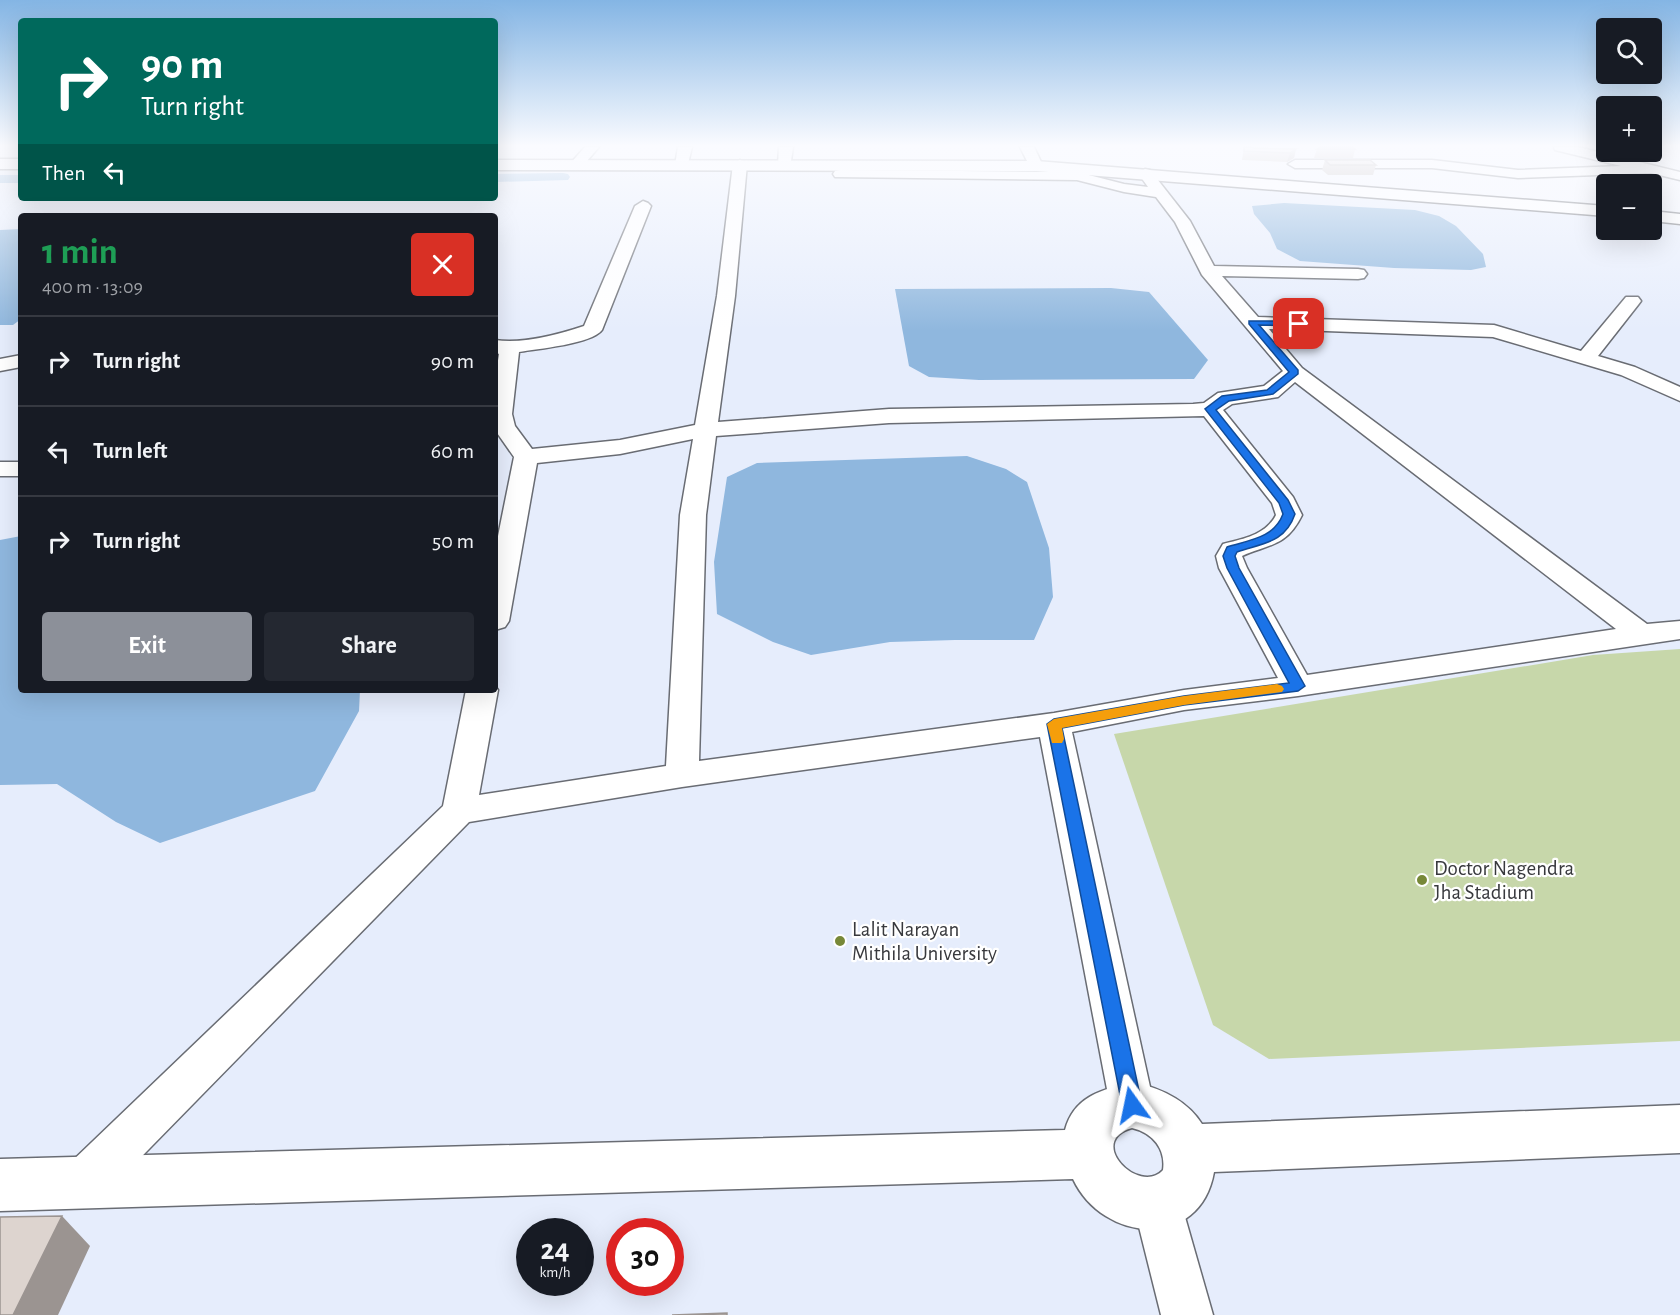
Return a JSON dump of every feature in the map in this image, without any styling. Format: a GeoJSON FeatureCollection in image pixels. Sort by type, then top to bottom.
{"type":"FeatureCollection","features":[{"type":"Feature","properties":{"kind":"main road"},"geometry":{"type":"LineString","coordinates":[[1578,208],[1596,210]]}},
{"type":"Feature","properties":{"kind":"main road"},"geometry":{"type":"LineString","coordinates":[[1662,217],[1680,219]]}},
{"type":"Feature","properties":{"kind":"main road"},"geometry":{"type":"LineString","coordinates":[[1132,1105],[1159,1114],[1171,1122],[1188,1149],[1190,1173],[1185,1184],[1177,1194],[1157,1203],[1138,1203],[1110,1190],[1099,1179],[1088,1154],[1088,1133],[1097,1117],[1107,1110],[1132,1105]]}},
{"type":"Feature","properties":{"kind":"main road"},"geometry":{"type":"LineString","coordinates":[[1188,1149],[1680,1129]]}},
{"type":"Feature","properties":{"kind":"main road"},"geometry":{"type":"LineString","coordinates":[[0,1185],[1088,1154]]}},
{"type":"Feature","properties":{"kind":"street"},"geometry":{"type":"LineString","coordinates":[[526,457],[499,428],[502,347],[567,338],[592,330],[642,208]]}},
{"type":"Feature","properties":{"kind":"street"},"geometry":{"type":"LineString","coordinates":[[682,774],[693,515],[726,296],[735,208]]}},
{"type":"Feature","properties":{"kind":"street"},"geometry":{"type":"LineString","coordinates":[[1173,208],[1208,271],[1295,372],[1641,634]]}},
{"type":"Feature","properties":{"kind":"street"},"geometry":{"type":"LineString","coordinates":[[1208,271],[1358,274]]}},
{"type":"Feature","properties":{"kind":"street"},"geometry":{"type":"LineString","coordinates":[[1586,357],[1632,301]]}},
{"type":"Feature","properties":{"kind":"street"},"geometry":{"type":"LineString","coordinates":[[1252,323],[1494,331],[1586,357],[1644,377],[1680,395]]}},
{"type":"Feature","properties":{"kind":"street"},"geometry":{"type":"LineString","coordinates":[[0,366],[18,362]]}},
{"type":"Feature","properties":{"kind":"street"},"geometry":{"type":"LineString","coordinates":[[526,457],[620,447],[706,430],[889,416],[1210,409],[1226,398],[1270,392],[1295,372]]}},
{"type":"Feature","properties":{"kind":"street"},"geometry":{"type":"LineString","coordinates":[[1210,409],[1284,502],[1289,514],[1285,526],[1277,535],[1232,550],[1229,556],[1233,568],[1298,686]]}},
{"type":"Feature","properties":{"kind":"street"},"geometry":{"type":"LineString","coordinates":[[498,605],[526,457]]}},
{"type":"Feature","properties":{"kind":"street"},"geometry":{"type":"LineString","coordinates":[[0,469],[18,469]]}},
{"type":"Feature","properties":{"kind":"street"},"geometry":{"type":"LineString","coordinates":[[459,811],[682,774],[1054,724],[1184,700],[1298,686],[1680,630]]}},
{"type":"Feature","properties":{"kind":"street"},"geometry":{"type":"LineString","coordinates":[[85,1181],[459,811],[481,693]]}},
{"type":"Feature","properties":{"kind":"street"},"geometry":{"type":"LineString","coordinates":[[1054,724],[1132,1105]]}},
{"type":"Feature","properties":{"kind":"street"},"geometry":{"type":"LineString","coordinates":[[1157,1203],[1187,1315]]}},
{"type":"Feature","properties":{"kind":"shaded area","name":"Lalit Narayan Mithila University"},"geometry":{"type":"Polygon","coordinates":[[[0,208],[1534,208],[1596,214],[1596,240],[1662,240],[1662,223],[1680,226],[1680,1315],[0,1315],[0,208]]]}},
{"type":"Feature","properties":{"kind":"green space","name":"Doctor Nagendra Jha Stadium"},"geometry":{"type":"Polygon","coordinates":[[[1680,649],[1680,1041],[1269,1059],[1213,1025],[1114,734],[1593,655],[1680,649]]]}},
{"type":"Feature","properties":{"kind":"water"},"geometry":{"type":"Polygon","coordinates":[[[1253,208],[1415,210],[1439,216],[1456,226],[1483,254],[1486,267],[1471,270],[1394,268],[1300,261],[1277,249],[1270,233],[1254,214],[1253,208]]]}},
{"type":"Feature","properties":{"kind":"water"},"geometry":{"type":"Polygon","coordinates":[[[18,229],[18,321],[13,325],[0,325],[0,230],[18,229]]]}},
{"type":"Feature","properties":{"kind":"water"},"geometry":{"type":"Polygon","coordinates":[[[1111,288],[1149,292],[1208,360],[1194,379],[979,380],[929,377],[909,366],[895,289],[1111,288]]]}},
{"type":"Feature","properties":{"kind":"water"},"geometry":{"type":"Polygon","coordinates":[[[967,456],[1006,469],[1027,482],[1049,548],[1053,597],[1034,640],[890,642],[811,655],[773,642],[717,614],[714,562],[727,477],[757,463],[967,456]]]}},
{"type":"Feature","properties":{"kind":"water"},"geometry":{"type":"Polygon","coordinates":[[[18,537],[18,693],[360,693],[359,711],[315,791],[160,843],[116,822],[57,784],[0,785],[0,540],[18,537]]]}},
{"type":"Feature","properties":{"kind":"building"},"geometry":{"type":"Polygon","coordinates":[[[62,1216],[13,1315],[0,1315],[0,1217],[62,1216]]]}},
{"type":"Feature","properties":{"kind":"building"},"geometry":{"type":"Polygon","coordinates":[[[727,1313],[727,1315],[672,1315],[727,1313]]]}},
{"type":"Feature","properties":{"kind":"slow traffic"},"geometry":{"type":"LineString","coordinates":[[1057,739],[1054,724],[1184,700],[1277,689]]}},
{"type":"Feature","properties":{"kind":"place","name":"Doctor Nagendra Jha Stadium"},"geometry":{"type":"Point","coordinates":[1422,880]}},
{"type":"Feature","properties":{"kind":"place","name":"Lalit Narayan Mithila University"},"geometry":{"type":"Point","coordinates":[840,941]}},
{"type":"Feature","properties":{"kind":"route"},"geometry":{"type":"LineString","coordinates":[[1132,1105],[1054,724],[1184,700],[1298,686],[1233,568],[1229,556],[1232,550],[1277,535],[1285,526],[1289,514],[1284,502],[1210,409],[1226,398],[1270,392],[1295,372],[1252,323],[1299,324]]}}]}
